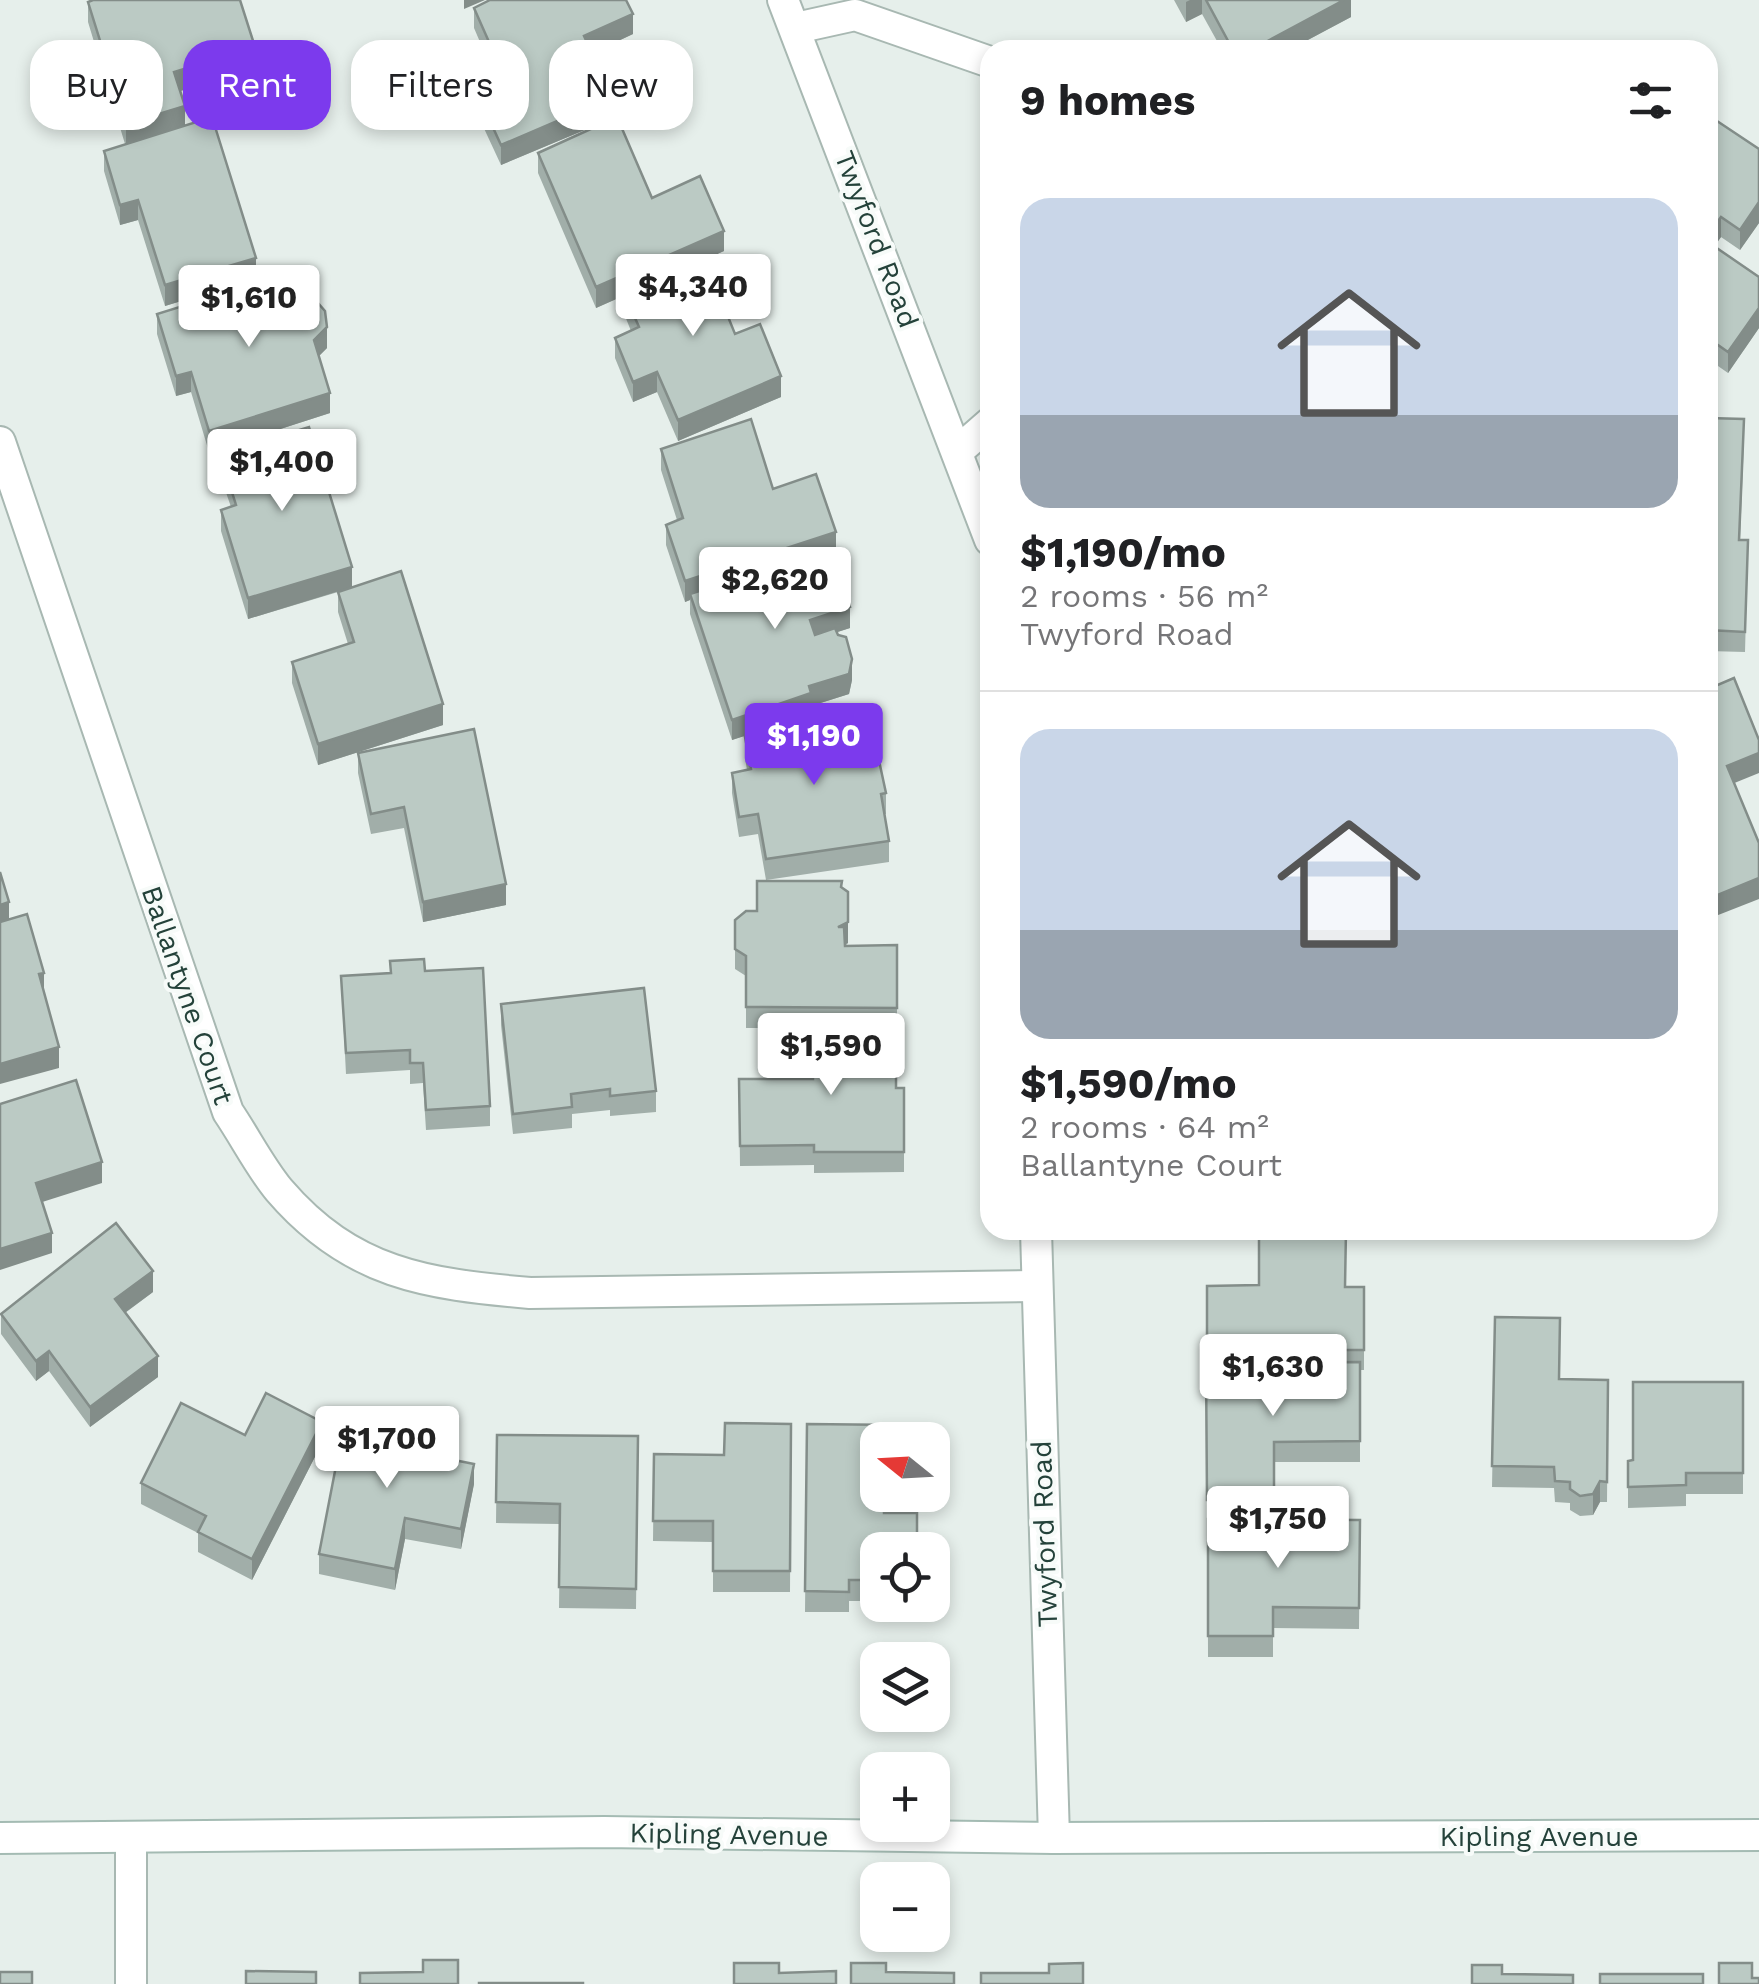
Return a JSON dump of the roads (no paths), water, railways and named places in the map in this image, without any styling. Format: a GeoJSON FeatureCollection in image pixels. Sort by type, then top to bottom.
{"type":"FeatureCollection","features":[{"type":"Feature","properties":{"kind":"street","name":"Twyford Road"},"geometry":{"type":"LineString","coordinates":[[980,59],[855,15],[789,14],[980,512]]}},
{"type":"Feature","properties":{"kind":"street"},"geometry":{"type":"LineString","coordinates":[[958,451],[980,432]]}},
{"type":"Feature","properties":{"kind":"street","name":"Ballantyne Court"},"geometry":{"type":"LineString","coordinates":[[0,442],[228,1112],[279,1190],[339,1245],[398,1274],[463,1288],[530,1293],[1036,1286]]}},
{"type":"Feature","properties":{"kind":"street","name":"Twyford Road"},"geometry":{"type":"LineString","coordinates":[[1036,1240],[1054,1838]]}},
{"type":"Feature","properties":{"kind":"street","name":"Kipling Avenue"},"geometry":{"type":"LineString","coordinates":[[0,1838],[604,1832],[1054,1838],[1759,1835]]}},
{"type":"Feature","properties":{"kind":"street"},"geometry":{"type":"LineString","coordinates":[[131,1984],[132,1839]]}}]}
